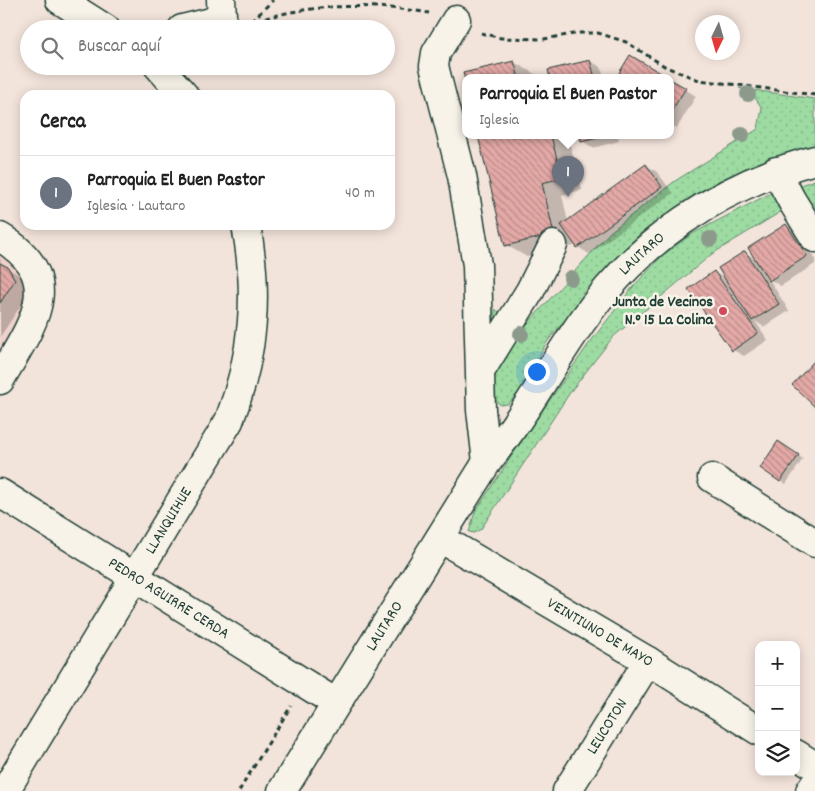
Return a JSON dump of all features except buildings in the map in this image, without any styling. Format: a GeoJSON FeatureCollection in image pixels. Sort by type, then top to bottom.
{"type":"FeatureCollection","features":[{"type":"Feature","properties":{"kind":"street"},"geometry":{"type":"LineString","coordinates":[[60,0],[92,20]]}},
{"type":"Feature","properties":{"kind":"street"},"geometry":{"type":"LineString","coordinates":[[213,20],[222,15],[221,0]]}},
{"type":"Feature","properties":{"kind":"street"},"geometry":{"type":"LineString","coordinates":[[456,20],[436,53],[434,66],[462,176],[471,221],[480,287],[481,410],[487,462]]}},
{"type":"Feature","properties":{"kind":"street"},"geometry":{"type":"LineString","coordinates":[[166,75],[180,90]]}},
{"type":"Feature","properties":{"kind":"street","name":"LAUTARO"},"geometry":{"type":"LineString","coordinates":[[282,791],[487,462],[525,412],[582,321],[636,258],[679,222],[701,207],[736,188],[776,171],[815,160]]}},
{"type":"Feature","properties":{"kind":"street"},"geometry":{"type":"LineString","coordinates":[[776,171],[788,195],[815,238]]}},
{"type":"Feature","properties":{"kind":"street","name":"LLANQUIHUE"},"geometry":{"type":"LineString","coordinates":[[5,791],[136,578],[229,421],[246,368],[253,319],[252,255],[247,230]]}},
{"type":"Feature","properties":{"kind":"street"},"geometry":{"type":"LineString","coordinates":[[0,237],[19,248],[37,276],[39,306],[30,328],[0,380]]}},
{"type":"Feature","properties":{"kind":"street"},"geometry":{"type":"LineString","coordinates":[[481,370],[505,335],[553,245]]}},
{"type":"Feature","properties":{"kind":"street"},"geometry":{"type":"LineString","coordinates":[[712,478],[815,542]]}},
{"type":"Feature","properties":{"kind":"street","name":"PEDRO AGUIRRE CERDA"},"geometry":{"type":"LineString","coordinates":[[0,493],[336,703]]}},
{"type":"Feature","properties":{"kind":"street","name":"VEINTIUNO DE MAYO"},"geometry":{"type":"LineString","coordinates":[[440,538],[648,661],[755,728]]}},
{"type":"Feature","properties":{"kind":"street","name":"LEUCOTON"},"geometry":{"type":"LineString","coordinates":[[567,791],[648,661]]}},
{"type":"Feature","properties":{"kind":"street"},"geometry":{"type":"LineString","coordinates":[[800,757],[815,766]]}},
{"type":"Feature","properties":{"kind":"street"},"geometry":{"type":"LineString","coordinates":[[810,791],[815,784]]}},
{"type":"Feature","properties":{"kind":"path"},"geometry":{"type":"LineString","coordinates":[[252,20],[273,0]]}},
{"type":"Feature","properties":{"kind":"path"},"geometry":{"type":"LineString","coordinates":[[258,20],[294,11],[343,7],[396,8],[456,20],[486,35],[501,38],[544,39],[580,33],[598,33],[626,42],[666,67],[699,80],[815,95]]}},
{"type":"Feature","properties":{"kind":"path"},"geometry":{"type":"LineString","coordinates":[[239,791],[292,703]]}},
{"type":"Feature","properties":{"kind":"shaded area"},"geometry":{"type":"Polygon","coordinates":[[[0,252],[17,262],[24,276],[26,307],[0,356],[0,252]]]}},
{"type":"Feature","properties":{"kind":"green space"},"geometry":{"type":"Polygon","coordinates":[[[739,88],[815,99],[815,146],[774,158],[709,187],[641,233],[620,253],[547,342],[519,392],[508,404],[500,405],[495,399],[493,388],[495,309],[522,330],[610,232],[675,181],[758,129],[762,108],[751,92],[739,88]]]}},
{"type":"Feature","properties":{"kind":"green space"},"geometry":{"type":"Polygon","coordinates":[[[815,180],[815,221],[797,186],[815,180]]]}},
{"type":"Feature","properties":{"kind":"green space"},"geometry":{"type":"Polygon","coordinates":[[[771,193],[780,201],[782,211],[712,254],[613,337],[571,391],[481,529],[474,533],[469,532],[475,512],[522,440],[588,345],[632,288],[664,254],[692,234],[771,193]]]}},
{"type":"Feature","properties":{"kind":"place","name":"Parroquia El Buen Pastor"},"geometry":{"type":"Point","coordinates":[568,197]}},
{"type":"Feature","properties":{"kind":"place","name":"Junta de Vecinos N.° 15 La Colina"},"geometry":{"type":"Point","coordinates":[723,311]}}]}
